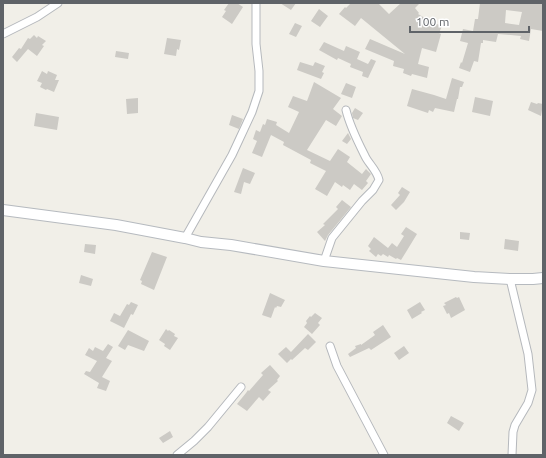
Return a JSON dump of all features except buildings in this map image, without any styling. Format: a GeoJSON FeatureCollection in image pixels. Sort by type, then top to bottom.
{"type":"FeatureCollection","features":[{"type":"Feature","properties":{"kind":"street"},"geometry":{"type":"LineString","coordinates":[[3,34],[37,17],[58,3]]}},
{"type":"Feature","properties":{"kind":"street"},"geometry":{"type":"LineString","coordinates":[[185,238],[232,155],[252,112],[259,91],[259,70],[256,44],[256,3]]}},
{"type":"Feature","properties":{"kind":"street"},"geometry":{"type":"LineString","coordinates":[[324,261],[332,238],[362,201],[373,190],[379,180],[378,175],[367,160],[349,124],[346,110]]}},
{"type":"Feature","properties":{"kind":"street"},"geometry":{"type":"LineString","coordinates":[[3,210],[116,225],[201,242],[231,245],[324,261],[474,277],[510,279],[543,278]]}},
{"type":"Feature","properties":{"kind":"street"},"geometry":{"type":"LineString","coordinates":[[510,279],[528,354],[532,390],[528,403],[515,425],[513,432],[512,455]]}},
{"type":"Feature","properties":{"kind":"street"},"geometry":{"type":"LineString","coordinates":[[330,346],[337,366],[384,455]]}},
{"type":"Feature","properties":{"kind":"street"},"geometry":{"type":"LineString","coordinates":[[177,455],[208,427],[241,387]]}}]}
